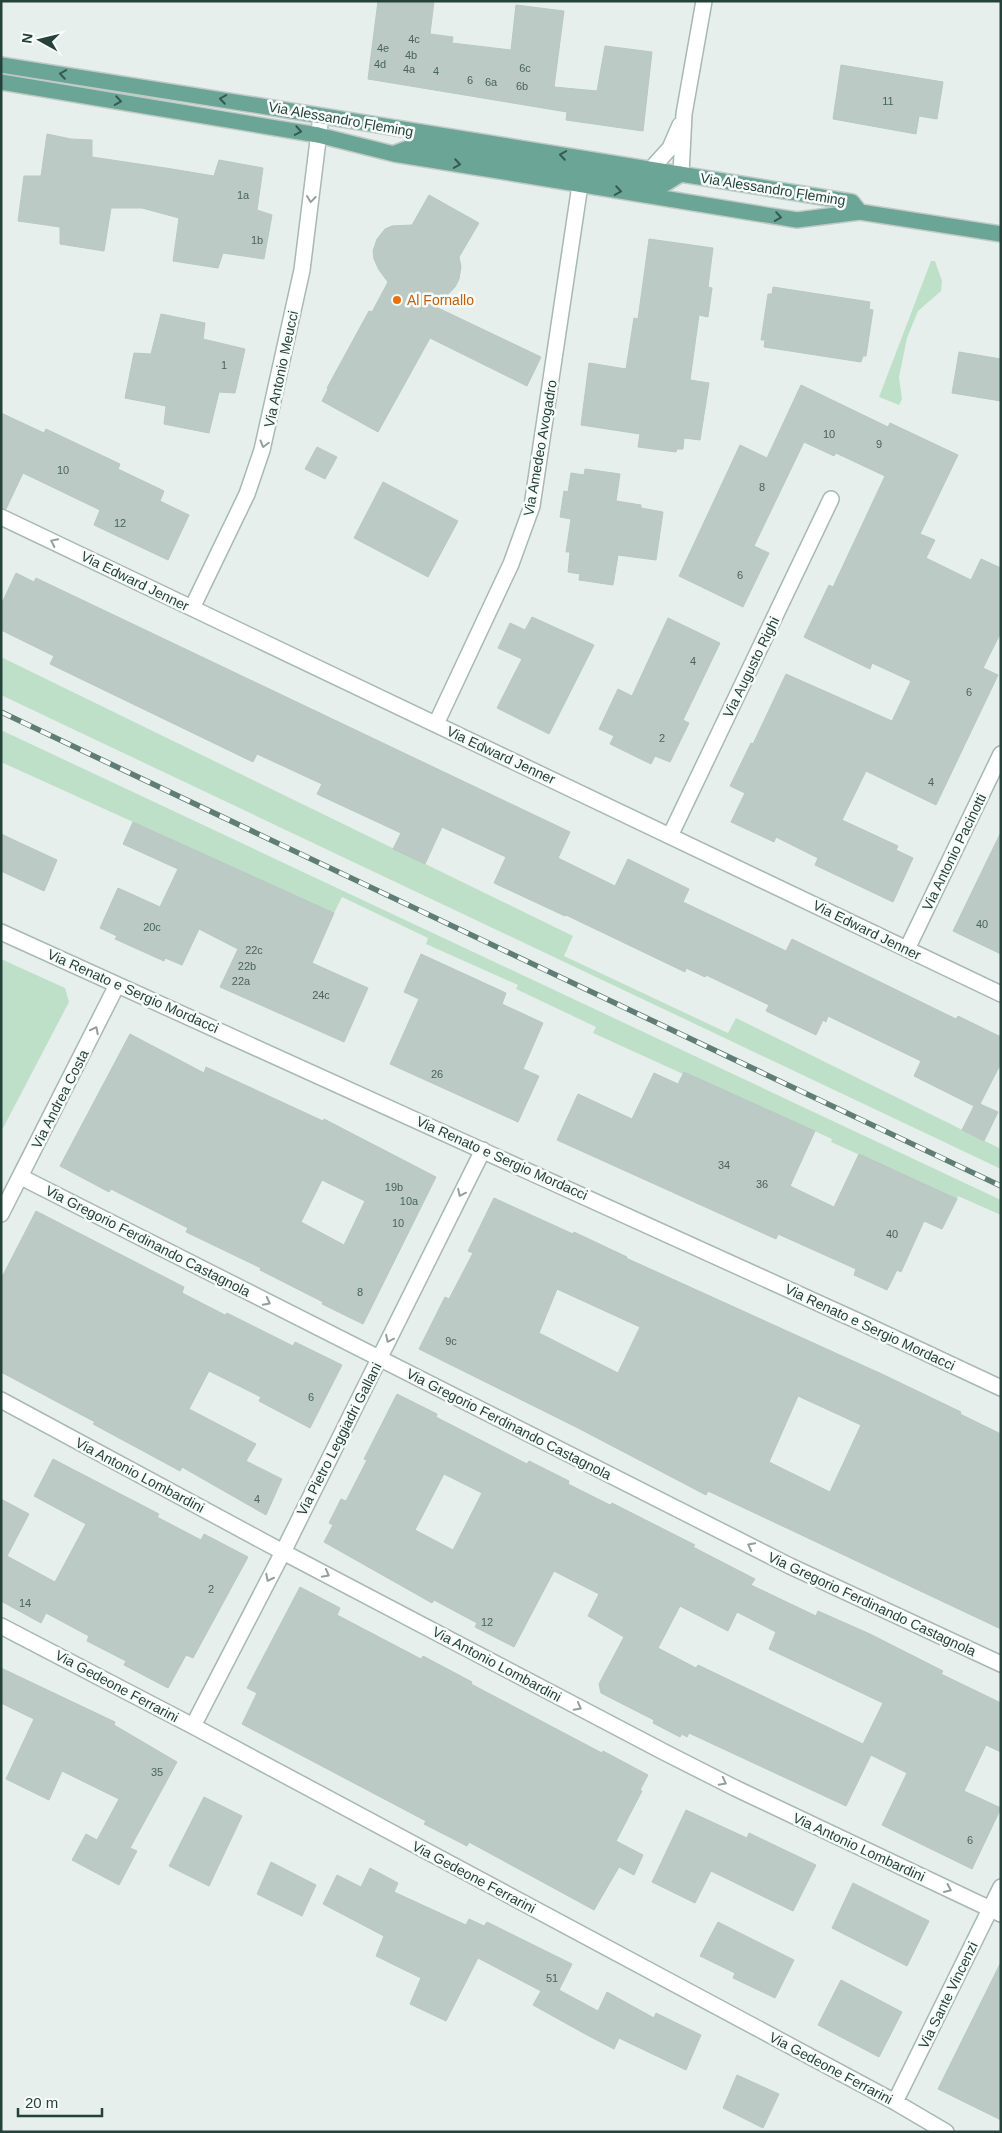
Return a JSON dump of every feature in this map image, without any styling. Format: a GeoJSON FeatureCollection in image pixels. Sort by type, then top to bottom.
{"type":"FeatureCollection","features":[{"type":"Feature","properties":{"kind":"main road","name":"Via Alessandro Fleming"},"geometry":{"type":"LineString","coordinates":[[1,65],[852,202],[860,212]]}},
{"type":"Feature","properties":{"kind":"main road","name":"Via Alessandro Fleming"},"geometry":{"type":"LineString","coordinates":[[1,82],[318,135],[394,154],[797,220],[860,212],[1001,234]]}},
{"type":"Feature","properties":{"kind":"main road","name":"Via Alessandro Fleming"},"geometry":{"type":"LineString","coordinates":[[394,154],[414,146],[665,184],[680,174]]}},
{"type":"Feature","properties":{"kind":"street"},"geometry":{"type":"LineString","coordinates":[[680,174],[684,114],[704,1]]}},
{"type":"Feature","properties":{"kind":"street"},"geometry":{"type":"LineString","coordinates":[[651,169],[670,148],[684,114]]}},
{"type":"Feature","properties":{"kind":"street","name":"Via Antonio Meucci"},"geometry":{"type":"LineString","coordinates":[[192,608],[247,494],[262,450],[302,270],[321,116]]}},
{"type":"Feature","properties":{"kind":"street","name":"Via Amedeo Avogadro"},"geometry":{"type":"LineString","coordinates":[[436,724],[510,564],[532,506],[580,184]]}},
{"type":"Feature","properties":{"kind":"street","name":"Via Augusto Righi"},"geometry":{"type":"LineString","coordinates":[[670,836],[831,499]]}},
{"type":"Feature","properties":{"kind":"street","name":"Via Edward Jenner"},"geometry":{"type":"LineString","coordinates":[[1,517],[1001,994]]}},
{"type":"Feature","properties":{"kind":"street","name":"Via Antonio Pacinotti"},"geometry":{"type":"LineString","coordinates":[[907,949],[1001,754]]}},
{"type":"Feature","properties":{"kind":"street","name":"Via Renato e Sergio Mordacci"},"geometry":{"type":"LineString","coordinates":[[1,932],[483,1150],[1001,1388]]}},
{"type":"Feature","properties":{"kind":"street","name":"Via Andrea Costa"},"geometry":{"type":"LineString","coordinates":[[1,1214],[117,985]]}},
{"type":"Feature","properties":{"kind":"street","name":"Via Pietro Leggiadri Gallani"},"geometry":{"type":"LineString","coordinates":[[193,1726],[283,1552],[483,1150]]}},
{"type":"Feature","properties":{"kind":"street","name":"Via Gregorio Ferdinando Castagnola"},"geometry":{"type":"LineString","coordinates":[[20,1177],[790,1566],[1001,1664]]}},
{"type":"Feature","properties":{"kind":"street","name":"Via Antonio Lombardini"},"geometry":{"type":"LineString","coordinates":[[1,1400],[283,1552],[735,1788],[996,1911]]}},
{"type":"Feature","properties":{"kind":"street","name":"Via Gedeone Ferrarini"},"geometry":{"type":"LineString","coordinates":[[1,1626],[193,1726],[895,2102],[946,2132]]}},
{"type":"Feature","properties":{"kind":"street","name":"Via Sante Vincenzi"},"geometry":{"type":"LineString","coordinates":[[895,2102],[996,1911],[1001,1887]]}},
{"type":"Feature","properties":{"kind":"green space"},"geometry":{"type":"Polygon","coordinates":[[[931,261],[935,261],[942,281],[941,291],[918,311],[907,338],[899,377],[902,399],[899,405],[879,397],[931,261]]]}},
{"type":"Feature","properties":{"kind":"green space"},"geometry":{"type":"Polygon","coordinates":[[[1,657],[573,936],[564,956],[728,1033],[736,1018],[1001,1149],[1001,1169],[1,695],[1,657]]]}},
{"type":"Feature","properties":{"kind":"green space"},"geometry":{"type":"Polygon","coordinates":[[[1,730],[1001,1200],[1001,1215],[958,1196],[957,1199],[831,1142],[832,1139],[593,1033],[596,1027],[516,989],[518,985],[426,944],[428,938],[342,897],[334,913],[1,762],[1,730]]]}},
{"type":"Feature","properties":{"kind":"green space"},"geometry":{"type":"Polygon","coordinates":[[[1,959],[65,988],[69,1002],[1,1132],[1,959]]]}},
{"type":"Feature","properties":{"kind":"building"},"geometry":{"type":"Polygon","coordinates":[[[378,1],[434,1],[430,34],[453,37],[452,43],[511,50],[516,5],[564,11],[554,87],[597,91],[605,46],[652,52],[643,131],[566,120],[567,112],[368,79],[378,1]]]}},
{"type":"Feature","properties":{"kind":"building"},"geometry":{"type":"Polygon","coordinates":[[[841,65],[943,82],[937,119],[919,116],[916,134],[833,119],[841,65]]]}},
{"type":"Feature","properties":{"kind":"building"},"geometry":{"type":"Polygon","coordinates":[[[47,134],[71,139],[92,140],[92,157],[214,176],[219,160],[263,168],[257,210],[272,215],[264,259],[223,253],[218,268],[173,261],[179,218],[142,208],[111,208],[104,251],[60,244],[60,227],[18,221],[24,176],[41,176],[47,134]]]}},
{"type":"Feature","properties":{"kind":"building"},"geometry":{"type":"Polygon","coordinates":[[[429,195],[479,223],[459,257],[461,267],[459,279],[455,287],[436,307],[541,357],[527,386],[430,338],[378,432],[322,401],[327,388],[369,311],[372,312],[388,282],[374,259],[373,251],[377,239],[385,229],[392,226],[412,225],[429,195]]]}},
{"type":"Feature","properties":{"kind":"building"},"geometry":{"type":"Polygon","coordinates":[[[649,239],[713,248],[708,287],[712,288],[708,317],[699,315],[690,380],[709,383],[700,440],[684,438],[683,449],[677,449],[676,452],[638,447],[640,434],[581,425],[589,363],[626,369],[634,318],[638,319],[649,239]]]}},
{"type":"Feature","properties":{"kind":"building"},"geometry":{"type":"Polygon","coordinates":[[[773,287],[870,302],[869,309],[873,310],[866,356],[863,356],[861,362],[764,347],[765,340],[761,340],[768,294],[772,294],[773,287]]]}},
{"type":"Feature","properties":{"kind":"building"},"geometry":{"type":"Polygon","coordinates":[[[161,314],[205,323],[203,339],[245,349],[235,393],[219,392],[209,433],[164,424],[166,406],[125,398],[134,353],[151,354],[161,314]]]}},
{"type":"Feature","properties":{"kind":"building"},"geometry":{"type":"Polygon","coordinates":[[[959,352],[1001,359],[1001,401],[952,393],[959,352]]]}},
{"type":"Feature","properties":{"kind":"building"},"geometry":{"type":"Polygon","coordinates":[[[801,385],[888,427],[890,423],[958,455],[920,534],[935,540],[926,558],[971,580],[981,559],[1001,568],[1001,632],[983,668],[998,675],[936,805],[866,771],[842,820],[898,846],[896,850],[913,858],[893,902],[815,865],[818,858],[776,837],[774,842],[731,822],[745,793],[730,786],[751,743],[753,744],[786,674],[892,721],[911,681],[872,663],[870,669],[804,637],[829,585],[833,587],[885,476],[836,453],[834,456],[804,442],[754,546],[769,553],[743,607],[679,576],[740,445],[767,458],[801,385]]]}},
{"type":"Feature","properties":{"kind":"building"},"geometry":{"type":"Polygon","coordinates":[[[1,413],[44,433],[46,429],[120,464],[118,469],[164,491],[160,501],[189,515],[168,560],[94,525],[100,510],[23,473],[6,509],[1,508],[1,413]]]}},
{"type":"Feature","properties":{"kind":"building"},"geometry":{"type":"Polygon","coordinates":[[[317,447],[337,457],[325,479],[305,469],[317,447]]]}},
{"type":"Feature","properties":{"kind":"building"},"geometry":{"type":"Polygon","coordinates":[[[585,469],[620,474],[616,501],[641,505],[641,508],[663,512],[656,560],[618,555],[613,585],[579,580],[580,574],[568,572],[570,552],[566,552],[571,519],[560,517],[564,491],[568,492],[571,473],[584,475],[585,469]]]}},
{"type":"Feature","properties":{"kind":"building"},"geometry":{"type":"Polygon","coordinates":[[[383,482],[458,521],[428,577],[354,538],[383,482]]]}},
{"type":"Feature","properties":{"kind":"building"},"geometry":{"type":"Polygon","coordinates":[[[16,573],[34,582],[36,578],[570,832],[558,858],[615,886],[628,859],[689,889],[683,902],[786,951],[792,939],[956,1019],[958,1016],[1001,1037],[1001,1063],[980,1104],[998,1112],[984,1141],[962,1130],[974,1106],[914,1076],[921,1061],[828,1016],[826,1022],[823,1020],[816,1035],[766,1011],[769,1005],[706,975],[705,977],[686,968],[685,972],[494,883],[506,857],[442,827],[425,864],[393,849],[401,833],[317,794],[322,784],[257,754],[253,762],[50,664],[54,656],[1,630],[1,605],[16,573]]]}},
{"type":"Feature","properties":{"kind":"building"},"geometry":{"type":"Polygon","coordinates":[[[532,617],[594,645],[549,734],[497,708],[522,659],[498,648],[510,623],[525,630],[532,617]]]}},
{"type":"Feature","properties":{"kind":"building"},"geometry":{"type":"Polygon","coordinates":[[[668,618],[720,643],[683,720],[689,723],[670,762],[655,756],[651,764],[610,744],[614,736],[599,729],[618,689],[632,696],[668,618]]]}},
{"type":"Feature","properties":{"kind":"building"},"geometry":{"type":"Polygon","coordinates":[[[133,822],[334,913],[312,963],[368,988],[344,1042],[220,987],[238,949],[199,929],[182,965],[165,958],[164,961],[115,939],[117,936],[100,928],[118,888],[160,907],[178,869],[123,844],[133,822]]]}},
{"type":"Feature","properties":{"kind":"building"},"geometry":{"type":"Polygon","coordinates":[[[1001,832],[1001,954],[953,931],[1001,832]]]}},
{"type":"Feature","properties":{"kind":"building"},"geometry":{"type":"Polygon","coordinates":[[[1,834],[57,860],[44,891],[1,871],[1,834]]]}},
{"type":"Feature","properties":{"kind":"building"},"geometry":{"type":"Polygon","coordinates":[[[421,954],[506,993],[502,1004],[543,1023],[523,1069],[539,1076],[518,1122],[390,1064],[419,999],[404,992],[421,954]]]}},
{"type":"Feature","properties":{"kind":"building"},"geometry":{"type":"Polygon","coordinates":[[[130,1034],[204,1073],[206,1067],[323,1121],[324,1119],[436,1177],[363,1324],[260,1270],[261,1268],[186,1232],[188,1228],[111,1189],[109,1192],[60,1166],[130,1034]],[[322,1180],[301,1222],[344,1245],[365,1201],[322,1180]]]}},
{"type":"Feature","properties":{"kind":"building"},"geometry":{"type":"Polygon","coordinates":[[[684,1072],[815,1131],[790,1186],[834,1207],[859,1154],[957,1199],[942,1229],[924,1221],[901,1272],[897,1270],[887,1290],[854,1275],[856,1269],[778,1234],[776,1239],[557,1140],[578,1094],[632,1119],[654,1073],[678,1084],[684,1072]]]}},
{"type":"Feature","properties":{"kind":"building"},"geometry":{"type":"Polygon","coordinates":[[[494,1198],[573,1234],[574,1232],[626,1258],[884,1375],[961,1412],[960,1414],[1001,1434],[1001,1629],[708,1491],[706,1495],[578,1428],[419,1349],[445,1297],[449,1299],[473,1253],[468,1251],[494,1198]],[[557,1289],[539,1333],[618,1373],[640,1327],[557,1289]],[[798,1396],[769,1462],[830,1492],[861,1425],[798,1396]]]}},
{"type":"Feature","properties":{"kind":"building"},"geometry":{"type":"Polygon","coordinates":[[[36,1211],[184,1287],[182,1293],[225,1315],[227,1313],[293,1346],[295,1342],[342,1365],[310,1428],[259,1401],[261,1397],[209,1371],[189,1409],[256,1444],[246,1461],[282,1479],[266,1515],[182,1467],[180,1471],[93,1424],[95,1422],[1,1372],[1,1279],[36,1211]]]}},
{"type":"Feature","properties":{"kind":"building"},"geometry":{"type":"Polygon","coordinates":[[[397,1394],[437,1414],[436,1417],[527,1464],[529,1461],[569,1481],[568,1484],[610,1505],[612,1503],[695,1545],[693,1547],[755,1579],[751,1585],[816,1616],[818,1611],[870,1634],[943,1671],[941,1674],[1001,1703],[1001,1752],[986,1745],[964,1791],[1001,1808],[972,1869],[882,1825],[907,1773],[871,1755],[846,1806],[689,1733],[687,1737],[682,1734],[680,1737],[653,1723],[654,1720],[601,1693],[599,1684],[624,1637],[588,1616],[599,1594],[554,1571],[514,1647],[475,1627],[477,1623],[434,1600],[432,1603],[324,1542],[333,1525],[329,1523],[341,1499],[346,1501],[367,1460],[364,1459],[397,1394]],[[444,1474],[415,1530],[453,1550],[482,1493],[444,1474]],[[680,1606],[658,1648],[696,1668],[698,1665],[863,1744],[883,1703],[769,1649],[776,1632],[737,1612],[728,1631],[680,1606]]]}},
{"type":"Feature","properties":{"kind":"building"},"geometry":{"type":"Polygon","coordinates":[[[53,1459],[159,1514],[157,1517],[201,1540],[204,1534],[248,1557],[193,1658],[186,1655],[168,1688],[124,1665],[126,1661],[87,1641],[89,1636],[46,1613],[41,1623],[1,1601],[1,1499],[29,1514],[7,1556],[55,1582],[86,1524],[34,1496],[53,1459]]]}},
{"type":"Feature","properties":{"kind":"building"},"geometry":{"type":"Polygon","coordinates":[[[300,1587],[340,1608],[337,1615],[421,1659],[423,1656],[472,1682],[471,1684],[648,1775],[640,1790],[642,1791],[616,1841],[643,1855],[634,1875],[619,1867],[594,1910],[469,1842],[467,1846],[424,1824],[426,1821],[242,1724],[257,1693],[247,1688],[300,1587]]]}},
{"type":"Feature","properties":{"kind":"building"},"geometry":{"type":"Polygon","coordinates":[[[1,1668],[115,1722],[114,1725],[177,1762],[130,1848],[137,1851],[119,1885],[72,1860],[86,1834],[97,1840],[119,1799],[62,1771],[49,1800],[6,1779],[34,1719],[1,1703],[1,1668]]]}},
{"type":"Feature","properties":{"kind":"building"},"geometry":{"type":"Polygon","coordinates":[[[204,1797],[242,1816],[209,1886],[169,1866],[204,1797]]]}},
{"type":"Feature","properties":{"kind":"building"},"geometry":{"type":"Polygon","coordinates":[[[686,1810],[747,1838],[749,1833],[816,1865],[793,1911],[711,1871],[695,1903],[652,1882],[686,1810]]]}},
{"type":"Feature","properties":{"kind":"building"},"geometry":{"type":"Polygon","coordinates":[[[271,1862],[316,1885],[302,1916],[257,1894],[271,1862]]]}},
{"type":"Feature","properties":{"kind":"building"},"geometry":{"type":"Polygon","coordinates":[[[370,1868],[398,1883],[394,1892],[466,1925],[469,1919],[484,1926],[487,1922],[572,1964],[559,1990],[598,2011],[607,1992],[654,2018],[656,2013],[701,2035],[686,2070],[619,2038],[614,2049],[587,2035],[533,2005],[541,1991],[478,1958],[446,2021],[410,2004],[421,1978],[376,1956],[384,1936],[323,1904],[337,1875],[361,1887],[370,1868]]]}},
{"type":"Feature","properties":{"kind":"building"},"geometry":{"type":"Polygon","coordinates":[[[853,1883],[929,1921],[907,1966],[832,1928],[853,1883]]]}},
{"type":"Feature","properties":{"kind":"building"},"geometry":{"type":"Polygon","coordinates":[[[718,1922],[794,1960],[775,1998],[733,1978],[735,1973],[700,1956],[718,1922]]]}},
{"type":"Feature","properties":{"kind":"building"},"geometry":{"type":"Polygon","coordinates":[[[1001,1962],[1001,2120],[938,2089],[1001,1962]]]}},
{"type":"Feature","properties":{"kind":"building"},"geometry":{"type":"Polygon","coordinates":[[[841,1980],[902,2012],[879,2057],[818,2025],[841,1980]]]}},
{"type":"Feature","properties":{"kind":"building"},"geometry":{"type":"Polygon","coordinates":[[[737,2075],[779,2094],[763,2128],[723,2108],[737,2075]]]}},
{"type":"Feature","properties":{"kind":"railway"},"geometry":{"type":"LineString","coordinates":[[1,712],[1001,1186]]}},
{"type":"Feature","properties":{"kind":"place","name":"Al Fornallo"},"geometry":{"type":"Point","coordinates":[397,300]}}]}
